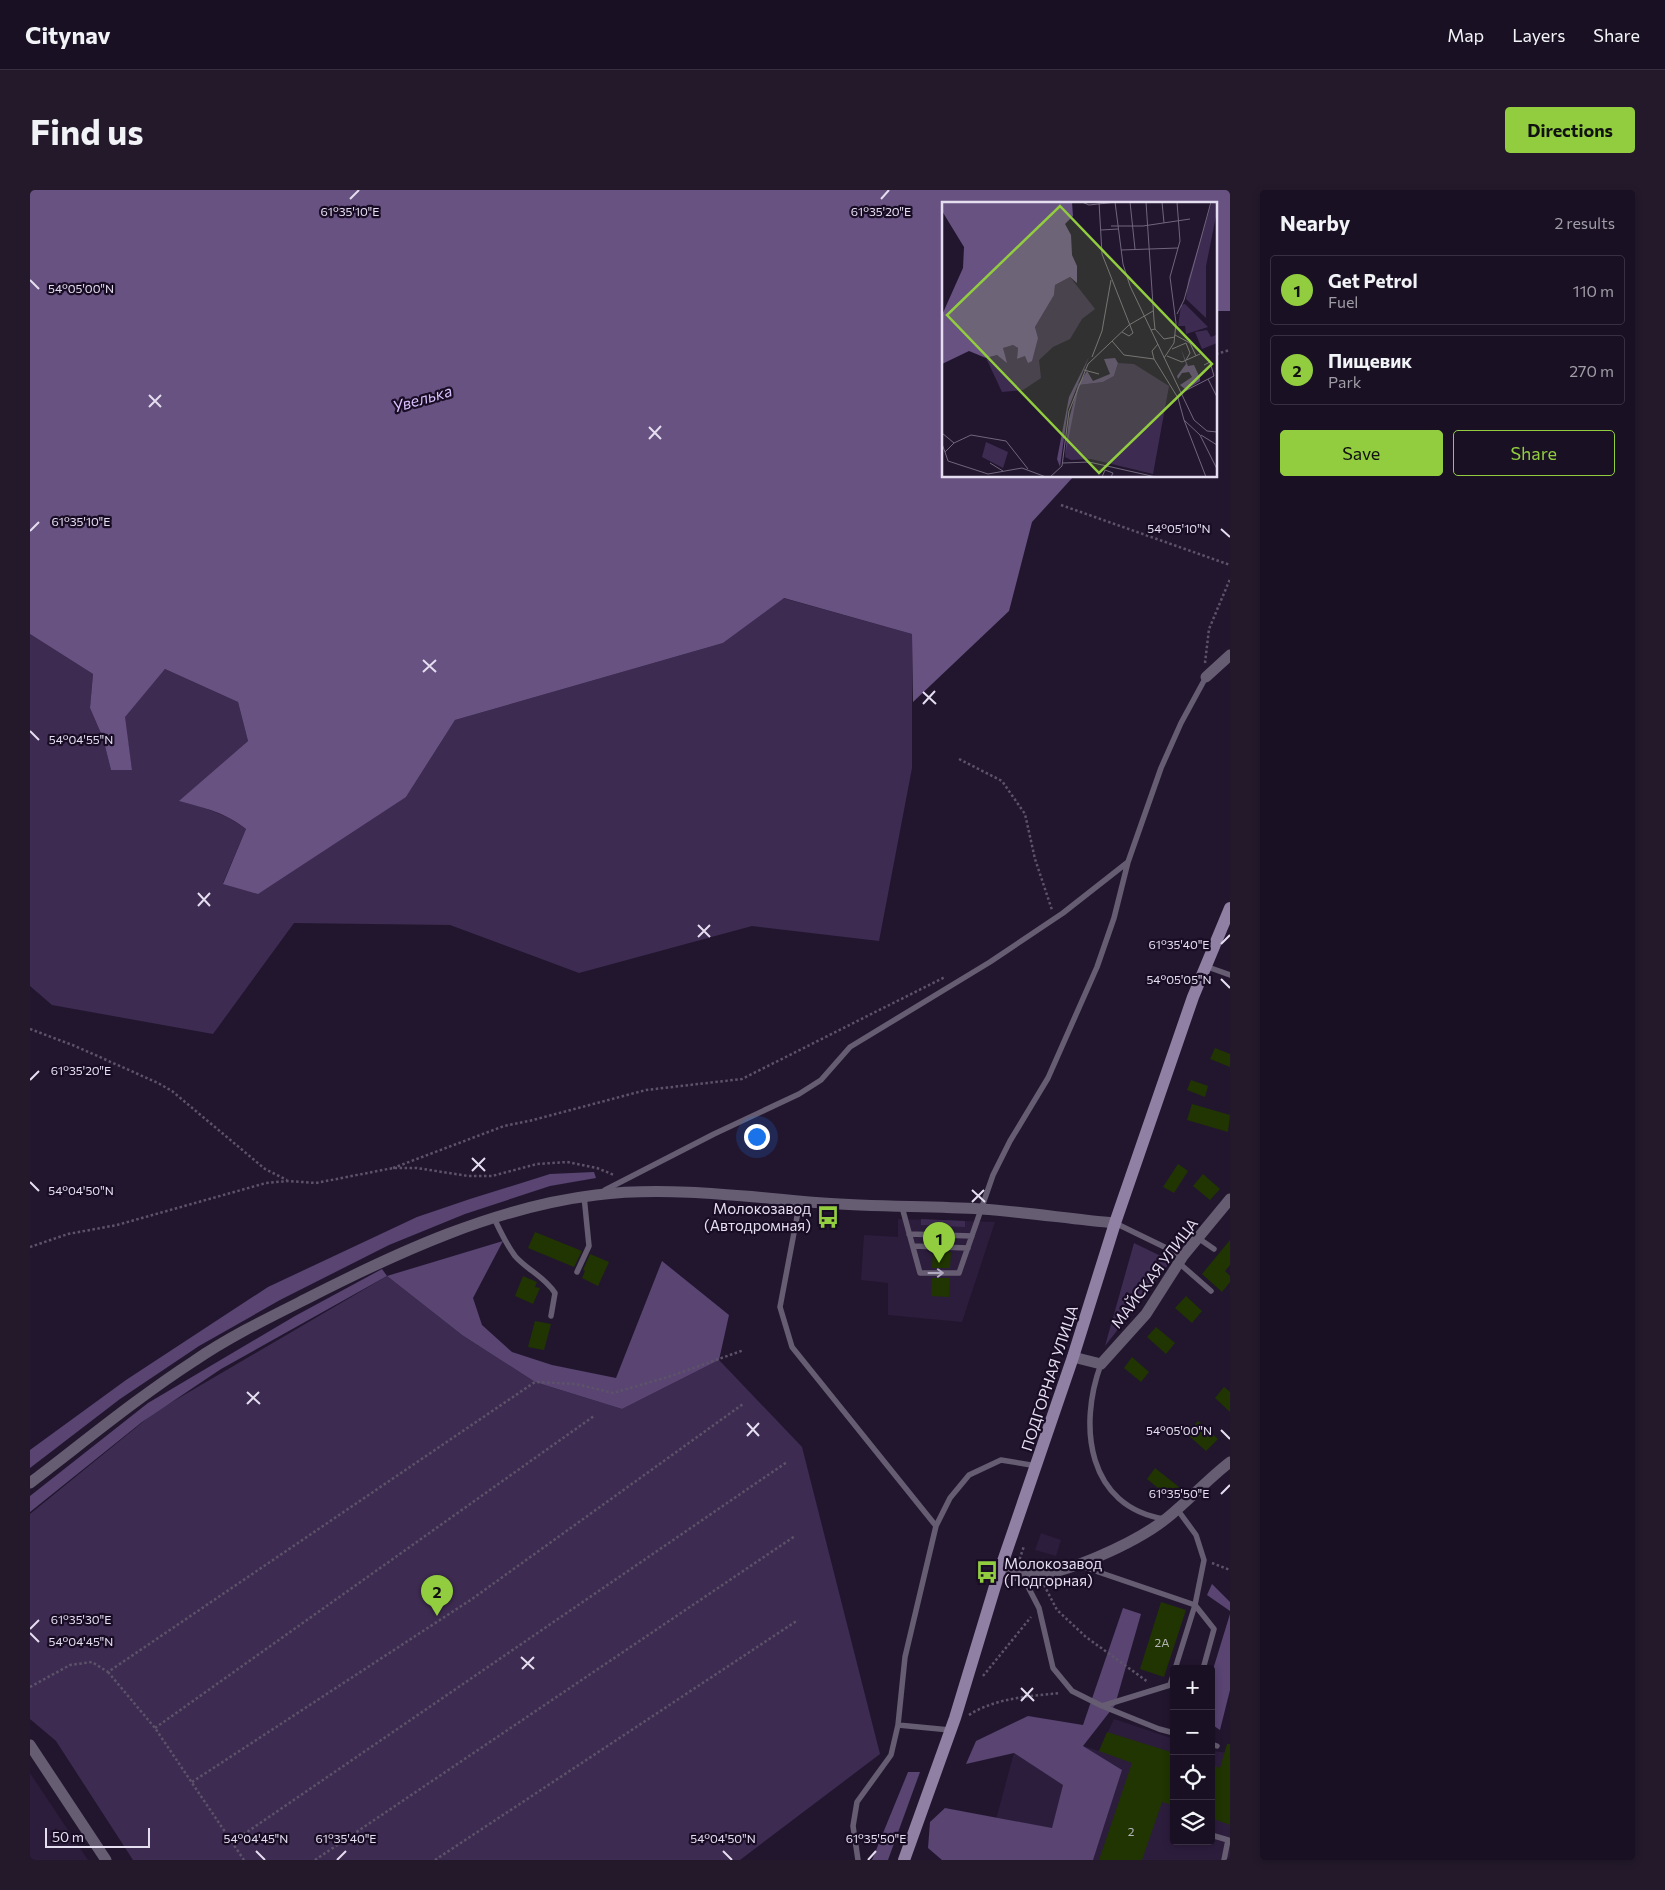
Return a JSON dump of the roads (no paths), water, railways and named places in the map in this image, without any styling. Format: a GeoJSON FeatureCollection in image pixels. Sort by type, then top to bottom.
{"type":"FeatureCollection","features":[{"type":"Feature","properties":{"kind":"street"},"geometry":{"type":"LineString","coordinates":[[1206,677],[1230,654]]}},
{"type":"Feature","properties":{"kind":"street","name":"ПОДГОРНАЯ УЛИЦА"},"geometry":{"type":"LineString","coordinates":[[904,1860],[953,1724],[1000,1574],[1073,1356],[1114,1223],[1205,966],[1226,930],[1230,908]]}},
{"type":"Feature","properties":{"kind":"street"},"geometry":{"type":"LineString","coordinates":[[30,1483],[159,1385],[195,1360],[252,1326],[372,1265],[494,1218],[544,1203],[596,1194],[638,1191],[680,1192],[902,1207],[980,1209],[1114,1223]]}},
{"type":"Feature","properties":{"kind":"street","name":"МАЙСКАЯ УЛИЦА"},"geometry":{"type":"LineString","coordinates":[[1102,1364],[1146,1314],[1181,1260],[1230,1199]]}},
{"type":"Feature","properties":{"kind":"street"},"geometry":{"type":"LineString","coordinates":[[1073,1356],[1102,1364]]}},
{"type":"Feature","properties":{"kind":"street"},"geometry":{"type":"LineString","coordinates":[[1000,1574],[1023,1576],[1038,1574],[1076,1564],[1131,1541],[1166,1519],[1230,1462]]}},
{"type":"Feature","properties":{"kind":"street"},"geometry":{"type":"LineString","coordinates":[[30,1745],[106,1860]]}},
{"type":"Feature","properties":{"kind":"lane"},"geometry":{"type":"LineString","coordinates":[[902,1207],[920,1273],[959,1273],[993,1175],[1010,1141],[1048,1078],[1098,967],[1114,918],[1128,862],[1161,768],[1181,723],[1206,677]]}},
{"type":"Feature","properties":{"kind":"lane"},"geometry":{"type":"LineString","coordinates":[[596,1194],[627,1181],[714,1134],[799,1094],[821,1080],[850,1047],[990,962],[1055,918],[1128,862]]}},
{"type":"Feature","properties":{"kind":"lane"},"geometry":{"type":"LineString","coordinates":[[1205,966],[1230,975]]}},
{"type":"Feature","properties":{"kind":"lane"},"geometry":{"type":"LineString","coordinates":[[577,1272],[589,1246],[584,1196]]}},
{"type":"Feature","properties":{"kind":"lane"},"geometry":{"type":"LineString","coordinates":[[800,1201],[780,1307],[792,1347],[936,1526]]}},
{"type":"Feature","properties":{"kind":"lane"},"geometry":{"type":"LineString","coordinates":[[494,1218],[502,1237],[516,1257],[548,1282],[555,1293],[551,1316]]}},
{"type":"Feature","properties":{"kind":"lane"},"geometry":{"type":"LineString","coordinates":[[1114,1223],[1181,1260],[1211,1290]]}},
{"type":"Feature","properties":{"kind":"lane"},"geometry":{"type":"LineString","coordinates":[[910,1234],[972,1236]]}},
{"type":"Feature","properties":{"kind":"lane"},"geometry":{"type":"LineString","coordinates":[[1198,1238],[1214,1249]]}},
{"type":"Feature","properties":{"kind":"lane"},"geometry":{"type":"LineString","coordinates":[[913,1246],[968,1248]]}},
{"type":"Feature","properties":{"kind":"lane"},"geometry":{"type":"LineString","coordinates":[[1102,1364],[1094,1383],[1090,1403],[1090,1439],[1097,1468],[1110,1488],[1130,1506],[1150,1516],[1166,1519]]}},
{"type":"Feature","properties":{"kind":"lane"},"geometry":{"type":"LineString","coordinates":[[858,1860],[853,1826],[857,1802],[891,1755],[898,1725],[905,1657],[936,1526],[950,1498],[969,1476],[1001,1460],[1037,1466]]}},
{"type":"Feature","properties":{"kind":"lane"},"geometry":{"type":"LineString","coordinates":[[1176,1509],[1196,1535],[1204,1560],[1195,1605],[1176,1665]]}},
{"type":"Feature","properties":{"kind":"lane"},"geometry":{"type":"LineString","coordinates":[[1076,1564],[1195,1605],[1214,1629],[1204,1665]]}},
{"type":"Feature","properties":{"kind":"lane"},"geometry":{"type":"LineString","coordinates":[[1023,1576],[1039,1608],[1053,1668],[1072,1691],[1102,1706],[1170,1732]]}},
{"type":"Feature","properties":{"kind":"lane"},"geometry":{"type":"LineString","coordinates":[[1102,1706],[1170,1685]]}},
{"type":"Feature","properties":{"kind":"lane"},"geometry":{"type":"LineString","coordinates":[[898,1725],[953,1724]]}},
{"type":"Feature","properties":{"kind":"lane"},"geometry":{"type":"LineString","coordinates":[[1215,1836],[1228,1840],[1224,1860]]}},
{"type":"Feature","properties":{"kind":"water","name":"Увелька"},"geometry":{"type":"Polygon","coordinates":[[[30,190],[1230,190],[1230,311],[1218,311],[1218,202],[942,202],[942,478],[1072,478],[1032,522],[1009,611],[913,702],[912,634],[784,598],[723,643],[455,720],[406,797],[258,894],[223,884],[246,829],[230,818],[206,808],[179,801],[248,741],[238,702],[165,669],[125,717],[132,770],[111,770],[103,738],[90,708],[93,674],[30,634],[30,190]]]}},
{"type":"Feature","properties":{"kind":"place","name":"Молокозавод (Автодромная)"},"geometry":{"type":"Point","coordinates":[828,1217]}},
{"type":"Feature","properties":{"kind":"place","name":"Get Petrol"},"geometry":{"type":"Point","coordinates":[939,1263]}},
{"type":"Feature","properties":{"kind":"place","name":"Молокозавод (Подгорная)"},"geometry":{"type":"Point","coordinates":[987,1572]}},
{"type":"Feature","properties":{"kind":"place","name":"Пищевик"},"geometry":{"type":"Point","coordinates":[437,1616]}}]}
